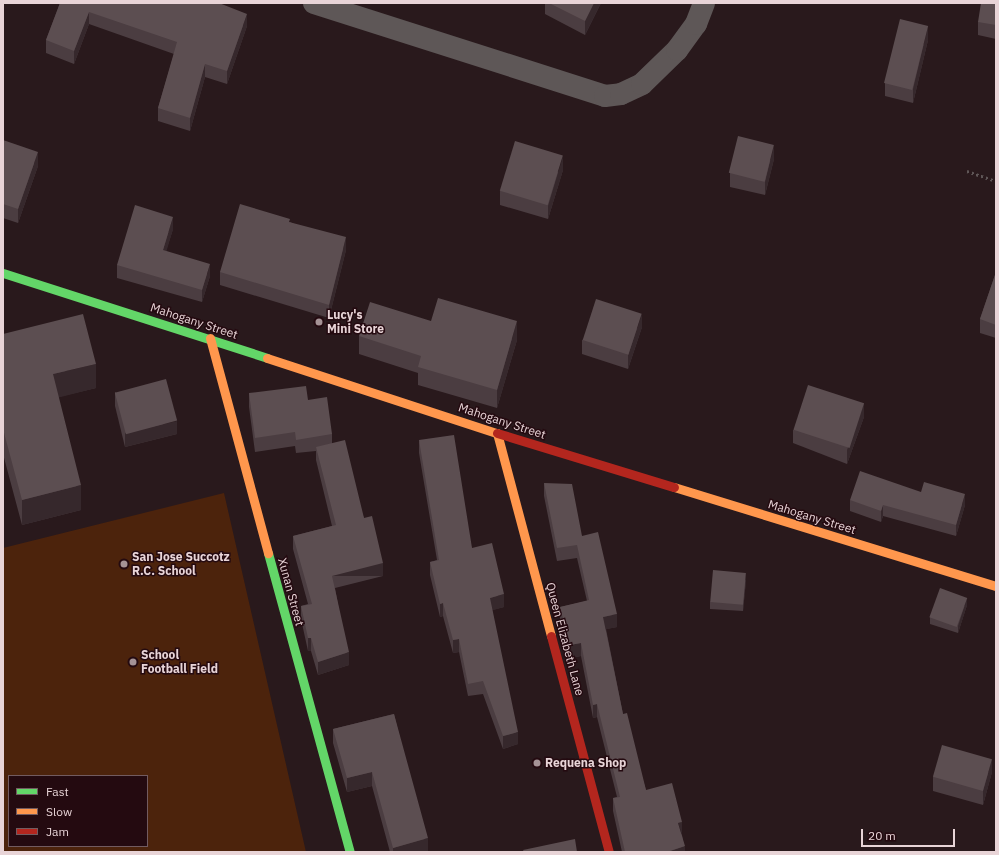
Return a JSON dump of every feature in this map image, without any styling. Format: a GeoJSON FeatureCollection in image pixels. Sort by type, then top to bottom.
{"type":"FeatureCollection","features":[{"type":"Feature","properties":{"kind":"street"},"geometry":{"type":"LineString","coordinates":[[314,3],[605,96],[621,94],[642,84],[677,50],[696,24],[704,3]]}},
{"type":"Feature","properties":{"kind":"street","name":"Mahogany Street"},"geometry":{"type":"LineString","coordinates":[[3,273],[210,338],[497,433],[996,586]]}},
{"type":"Feature","properties":{"kind":"street","name":"Xunan Street"},"geometry":{"type":"LineString","coordinates":[[210,338],[350,852]]}},
{"type":"Feature","properties":{"kind":"street","name":"Queen Elizabeth Lane"},"geometry":{"type":"LineString","coordinates":[[497,433],[608,852]]}},
{"type":"Feature","properties":{"kind":"path"},"geometry":{"type":"LineString","coordinates":[[967,171],[996,181]]}},
{"type":"Feature","properties":{"kind":"shaded area","name":"School Football Field"},"geometry":{"type":"Polygon","coordinates":[[[224,493],[306,852],[3,852],[3,548],[224,493]]]}},
{"type":"Feature","properties":{"kind":"building"},"geometry":{"type":"Polygon","coordinates":[[[60,3],[219,3],[247,14],[227,71],[205,64],[190,118],[158,108],[177,42],[89,12],[74,51],[46,40],[60,3]]]}},
{"type":"Feature","properties":{"kind":"building"},"geometry":{"type":"Polygon","coordinates":[[[549,3],[594,3],[585,21],[549,3]]]}},
{"type":"Feature","properties":{"kind":"building"},"geometry":{"type":"Polygon","coordinates":[[[981,3],[996,3],[996,25],[978,22],[981,3]]]}},
{"type":"Feature","properties":{"kind":"building"},"geometry":{"type":"Polygon","coordinates":[[[900,19],[928,26],[912,90],[884,83],[900,19]]]}},
{"type":"Feature","properties":{"kind":"building"},"geometry":{"type":"Polygon","coordinates":[[[738,136],[774,145],[765,182],[729,173],[738,136]]]}},
{"type":"Feature","properties":{"kind":"building"},"geometry":{"type":"Polygon","coordinates":[[[3,140],[38,152],[18,209],[3,204],[3,140]]]}},
{"type":"Feature","properties":{"kind":"building"},"geometry":{"type":"Polygon","coordinates":[[[515,141],[563,156],[548,205],[500,191],[515,141]]]}},
{"type":"Feature","properties":{"kind":"building"},"geometry":{"type":"Polygon","coordinates":[[[240,204],[290,219],[289,222],[346,237],[329,305],[220,272],[240,204]]]}},
{"type":"Feature","properties":{"kind":"building"},"geometry":{"type":"Polygon","coordinates":[[[135,205],[173,217],[163,250],[210,264],[202,290],[117,265],[135,205]]]}},
{"type":"Feature","properties":{"kind":"building"},"geometry":{"type":"Polygon","coordinates":[[[996,272],[996,325],[980,319],[996,272]]]}},
{"type":"Feature","properties":{"kind":"building"},"geometry":{"type":"Polygon","coordinates":[[[438,298],[517,321],[497,390],[418,367],[421,356],[359,336],[370,302],[431,321],[438,298]]]}},
{"type":"Feature","properties":{"kind":"building"},"geometry":{"type":"Polygon","coordinates":[[[596,299],[642,314],[628,355],[583,340],[596,299]]]}},
{"type":"Feature","properties":{"kind":"building"},"geometry":{"type":"Polygon","coordinates":[[[83,314],[96,364],[53,374],[81,485],[22,500],[3,429],[3,334],[83,314]]]}},
{"type":"Feature","properties":{"kind":"building"},"geometry":{"type":"Polygon","coordinates":[[[166,379],[177,421],[126,434],[115,393],[166,379]]]}},
{"type":"Feature","properties":{"kind":"building"},"geometry":{"type":"Polygon","coordinates":[[[808,385],[864,403],[850,448],[793,430],[808,385]]]}},
{"type":"Feature","properties":{"kind":"building"},"geometry":{"type":"Polygon","coordinates":[[[306,386],[308,400],[327,397],[332,434],[296,440],[295,432],[255,438],[249,393],[306,386]]]}},
{"type":"Feature","properties":{"kind":"building"},"geometry":{"type":"Polygon","coordinates":[[[454,435],[472,548],[492,543],[504,594],[490,598],[518,732],[503,736],[483,681],[468,684],[459,639],[453,640],[443,603],[440,604],[430,562],[439,560],[419,440],[454,435]]]}},
{"type":"Feature","properties":{"kind":"building"},"geometry":{"type":"Polygon","coordinates":[[[345,440],[364,518],[372,516],[383,563],[332,576],[349,652],[318,662],[311,638],[308,638],[301,606],[312,604],[293,536],[336,525],[316,447],[345,440]]]}},
{"type":"Feature","properties":{"kind":"building"},"geometry":{"type":"Polygon","coordinates":[[[860,471],[921,492],[924,482],[965,494],[956,525],[883,505],[881,511],[850,500],[860,471]]]}},
{"type":"Feature","properties":{"kind":"building"},"geometry":{"type":"Polygon","coordinates":[[[544,483],[572,484],[582,536],[598,532],[617,614],[603,617],[623,714],[627,713],[646,790],[672,783],[682,822],[678,823],[685,846],[667,852],[625,852],[613,798],[620,797],[597,704],[593,705],[581,643],[570,645],[560,607],[589,600],[577,545],[557,548],[544,483]]]}},
{"type":"Feature","properties":{"kind":"building"},"geometry":{"type":"Polygon","coordinates":[[[713,570],[746,573],[743,605],[710,602],[713,570]]]}},
{"type":"Feature","properties":{"kind":"building"},"geometry":{"type":"Polygon","coordinates":[[[940,588],[967,598],[957,627],[929,617],[940,588]]]}},
{"type":"Feature","properties":{"kind":"building"},"geometry":{"type":"Polygon","coordinates":[[[394,714],[428,838],[393,848],[372,772],[347,778],[333,729],[394,714]]]}},
{"type":"Feature","properties":{"kind":"building"},"geometry":{"type":"Polygon","coordinates":[[[942,745],[992,759],[983,791],[933,777],[942,745]]]}},
{"type":"Feature","properties":{"kind":"building"},"geometry":{"type":"Polygon","coordinates":[[[575,839],[577,852],[524,852],[523,850],[575,839]]]}},
{"type":"Feature","properties":{"kind":"traffic: fast"},"geometry":{"type":"LineString","coordinates":[[3,273],[267,358]]}},
{"type":"Feature","properties":{"kind":"traffic: fast"},"geometry":{"type":"LineString","coordinates":[[268,553],[350,852]]}},
{"type":"Feature","properties":{"kind":"traffic: slow"},"geometry":{"type":"LineString","coordinates":[[210,338],[268,553]]}},
{"type":"Feature","properties":{"kind":"traffic: slow"},"geometry":{"type":"LineString","coordinates":[[267,358],[497,433]]}},
{"type":"Feature","properties":{"kind":"traffic: slow"},"geometry":{"type":"LineString","coordinates":[[497,433],[551,636]]}},
{"type":"Feature","properties":{"kind":"traffic: slow"},"geometry":{"type":"LineString","coordinates":[[674,487],[996,586]]}},
{"type":"Feature","properties":{"kind":"traffic: jam"},"geometry":{"type":"LineString","coordinates":[[497,433],[674,487]]}},
{"type":"Feature","properties":{"kind":"traffic: jam"},"geometry":{"type":"LineString","coordinates":[[551,636],[609,852]]}},
{"type":"Feature","properties":{"kind":"place","name":"Lucy's Mini Store"},"geometry":{"type":"Point","coordinates":[319,322]}},
{"type":"Feature","properties":{"kind":"place","name":"San Jose Succotz R.C. School"},"geometry":{"type":"Point","coordinates":[124,564]}},
{"type":"Feature","properties":{"kind":"place","name":"School Football Field"},"geometry":{"type":"Point","coordinates":[133,662]}},
{"type":"Feature","properties":{"kind":"place","name":"Requena Shop"},"geometry":{"type":"Point","coordinates":[537,763]}}]}
